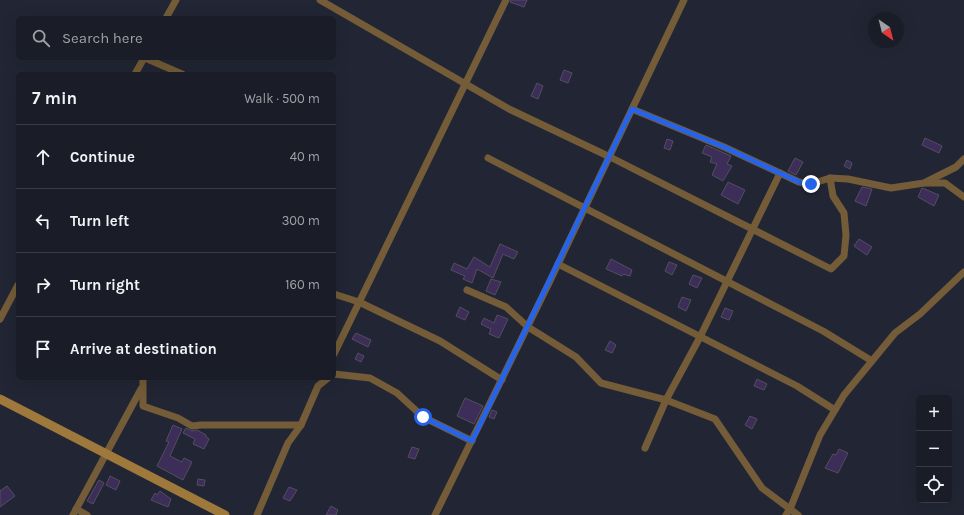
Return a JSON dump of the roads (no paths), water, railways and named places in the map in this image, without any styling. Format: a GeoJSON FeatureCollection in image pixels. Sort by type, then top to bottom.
{"type":"FeatureCollection","features":[{"type":"Feature","properties":{"kind":"street"},"geometry":{"type":"LineString","coordinates":[[167,16],[176,0]]}},
{"type":"Feature","properties":{"kind":"street"},"geometry":{"type":"LineString","coordinates":[[320,0],[338,12],[466,83],[509,109],[610,157],[831,269],[844,256],[846,235],[844,213],[833,196],[830,178]]}},
{"type":"Feature","properties":{"kind":"street"},"geometry":{"type":"LineString","coordinates":[[336,350],[506,0]]}},
{"type":"Feature","properties":{"kind":"street"},"geometry":{"type":"LineString","coordinates":[[435,515],[528,327],[684,0]]}},
{"type":"Feature","properties":{"kind":"street"},"geometry":{"type":"LineString","coordinates":[[136,72],[143,60]]}},
{"type":"Feature","properties":{"kind":"street"},"geometry":{"type":"LineString","coordinates":[[149,60],[177,72]]}},
{"type":"Feature","properties":{"kind":"street"},"geometry":{"type":"LineString","coordinates":[[632,109],[724,147],[799,182],[811,184],[830,178],[848,179],[891,188],[924,183],[945,183],[964,197]]}},
{"type":"Feature","properties":{"kind":"street"},"geometry":{"type":"LineString","coordinates":[[488,158],[823,331],[872,361]]}},
{"type":"Feature","properties":{"kind":"street"},"geometry":{"type":"LineString","coordinates":[[924,183],[956,167],[964,159]]}},
{"type":"Feature","properties":{"kind":"street"},"geometry":{"type":"LineString","coordinates":[[645,448],[666,400],[728,282],[780,173]]}},
{"type":"Feature","properties":{"kind":"street"},"geometry":{"type":"LineString","coordinates":[[558,264],[797,386],[835,410]]}},
{"type":"Feature","properties":{"kind":"street"},"geometry":{"type":"LineString","coordinates":[[788,512],[820,435],[844,394],[895,333],[920,314],[964,272]]}},
{"type":"Feature","properties":{"kind":"street"},"geometry":{"type":"LineString","coordinates":[[0,319],[16,289]]}},
{"type":"Feature","properties":{"kind":"street"},"geometry":{"type":"LineString","coordinates":[[467,290],[506,307],[528,327],[576,356],[601,383],[666,400],[715,419],[762,488],[788,512],[798,515]]}},
{"type":"Feature","properties":{"kind":"street"},"geometry":{"type":"LineString","coordinates":[[336,295],[359,302],[440,341],[502,380]]}},
{"type":"Feature","properties":{"kind":"street"},"geometry":{"type":"LineString","coordinates":[[336,373],[370,378],[396,394],[423,417],[472,441]]}},
{"type":"Feature","properties":{"kind":"street"},"geometry":{"type":"LineString","coordinates":[[257,515],[288,443],[301,425],[321,380]]}},
{"type":"Feature","properties":{"kind":"street"},"geometry":{"type":"LineString","coordinates":[[318,386],[326,380]]}},
{"type":"Feature","properties":{"kind":"street"},"geometry":{"type":"LineString","coordinates":[[143,381],[143,406],[178,418],[192,426],[273,423],[301,425]]}},
{"type":"Feature","properties":{"kind":"street"},"geometry":{"type":"LineString","coordinates":[[87,515],[74,512],[143,381]]}},
{"type":"Feature","properties":{"kind":"street"},"geometry":{"type":"LineString","coordinates":[[0,399],[225,515]]}}]}
